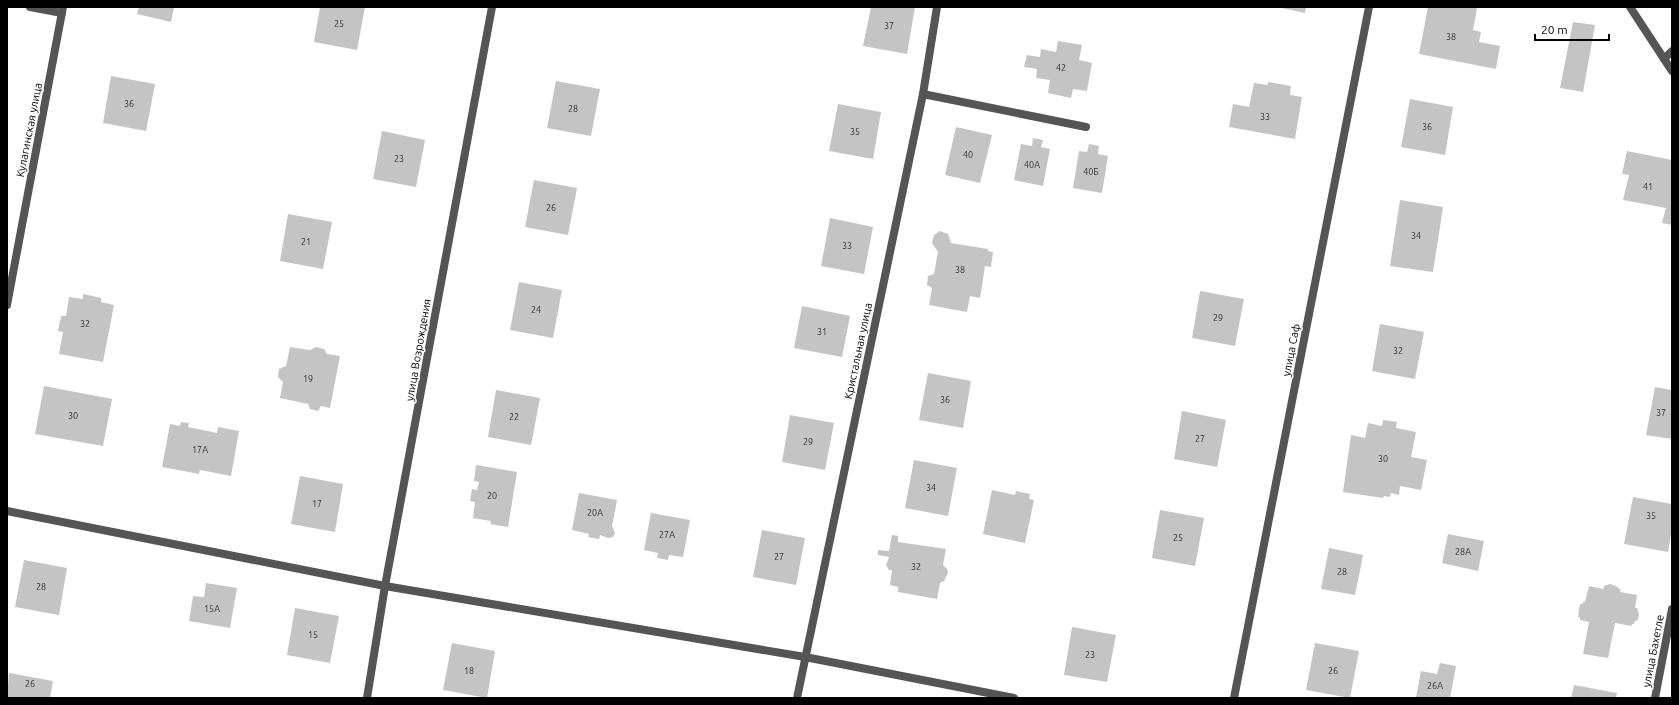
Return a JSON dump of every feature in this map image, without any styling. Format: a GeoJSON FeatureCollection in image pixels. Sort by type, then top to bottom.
{"type":"FeatureCollection","features":[{"type":"Feature","properties":{"kind":"street"},"geometry":{"type":"LineString","coordinates":[[30,7],[63,10]]}},
{"type":"Feature","properties":{"kind":"street","name":"улица Возрождения"},"geometry":{"type":"LineString","coordinates":[[367,698],[386,586],[492,7]]}},
{"type":"Feature","properties":{"kind":"street","name":"Кристальная улица"},"geometry":{"type":"LineString","coordinates":[[798,698],[805,657],[923,94],[937,7]]}},
{"type":"Feature","properties":{"kind":"street","name":"улица Саф"},"geometry":{"type":"LineString","coordinates":[[1234,698],[1369,7]]}},
{"type":"Feature","properties":{"kind":"street"},"geometry":{"type":"LineString","coordinates":[[1630,7],[1672,71]]}},
{"type":"Feature","properties":{"kind":"street","name":"Кулагинская улица"},"geometry":{"type":"LineString","coordinates":[[7,305],[63,10]]}},
{"type":"Feature","properties":{"kind":"street"},"geometry":{"type":"LineString","coordinates":[[1664,59],[1672,50]]}},
{"type":"Feature","properties":{"kind":"street"},"geometry":{"type":"LineString","coordinates":[[923,94],[1086,127]]}},
{"type":"Feature","properties":{"kind":"street"},"geometry":{"type":"LineString","coordinates":[[7,511],[386,586],[805,657],[1014,698]]}},
{"type":"Feature","properties":{"kind":"street","name":"улица Бахетле"},"geometry":{"type":"LineString","coordinates":[[1655,698],[1672,609]]}},
{"type":"Feature","properties":{"kind":"building"},"geometry":{"type":"Polygon","coordinates":[[[139,7],[174,7],[171,22],[137,14],[139,7]]]}},
{"type":"Feature","properties":{"kind":"building"},"geometry":{"type":"Polygon","coordinates":[[[320,7],[365,7],[357,50],[314,42],[320,7]]]}},
{"type":"Feature","properties":{"kind":"building"},"geometry":{"type":"Polygon","coordinates":[[[871,7],[915,7],[907,54],[863,46],[871,7]]]}},
{"type":"Feature","properties":{"kind":"building"},"geometry":{"type":"Polygon","coordinates":[[[1277,7],[1306,7],[1305,13],[1277,7]]]}},
{"type":"Feature","properties":{"kind":"building"},"geometry":{"type":"Polygon","coordinates":[[[1428,7],[1477,8],[1473,30],[1481,32],[1479,42],[1500,46],[1496,69],[1419,54],[1428,7]]]}},
{"type":"Feature","properties":{"kind":"building"},"geometry":{"type":"Polygon","coordinates":[[[1573,22],[1595,25],[1583,92],[1560,88],[1573,22]]]}},
{"type":"Feature","properties":{"kind":"building"},"geometry":{"type":"Polygon","coordinates":[[[1058,41],[1082,45],[1079,60],[1092,63],[1087,91],[1073,89],[1071,98],[1048,93],[1050,80],[1036,78],[1037,69],[1024,67],[1027,55],[1040,57],[1041,49],[1056,52],[1058,41]]]}},
{"type":"Feature","properties":{"kind":"building"},"geometry":{"type":"Polygon","coordinates":[[[111,76],[155,84],[146,131],[103,123],[111,76]]]}},
{"type":"Feature","properties":{"kind":"building"},"geometry":{"type":"Polygon","coordinates":[[[556,81],[600,89],[591,136],[547,128],[556,81]]]}},
{"type":"Feature","properties":{"kind":"building"},"geometry":{"type":"Polygon","coordinates":[[[1268,82],[1291,86],[1290,95],[1302,97],[1295,139],[1229,127],[1233,104],[1249,107],[1254,83],[1268,85],[1268,82]]]}},
{"type":"Feature","properties":{"kind":"building"},"geometry":{"type":"Polygon","coordinates":[[[1410,99],[1453,107],[1445,155],[1401,147],[1410,99]]]}},
{"type":"Feature","properties":{"kind":"building"},"geometry":{"type":"Polygon","coordinates":[[[838,104],[881,112],[873,159],[829,151],[838,104]]]}},
{"type":"Feature","properties":{"kind":"building"},"geometry":{"type":"Polygon","coordinates":[[[956,127],[992,135],[980,183],[945,175],[956,127]]]}},
{"type":"Feature","properties":{"kind":"building"},"geometry":{"type":"Polygon","coordinates":[[[382,131],[425,140],[416,187],[373,179],[382,131]]]}},
{"type":"Feature","properties":{"kind":"building"},"geometry":{"type":"Polygon","coordinates":[[[1033,138],[1043,140],[1041,147],[1050,149],[1043,186],[1014,180],[1021,144],[1032,146],[1033,138]]]}},
{"type":"Feature","properties":{"kind":"building"},"geometry":{"type":"Polygon","coordinates":[[[1089,144],[1099,146],[1098,154],[1108,156],[1102,193],[1073,188],[1079,151],[1087,152],[1089,144]]]}},
{"type":"Feature","properties":{"kind":"building"},"geometry":{"type":"Polygon","coordinates":[[[1627,151],[1672,160],[1672,225],[1662,223],[1666,208],[1623,200],[1629,175],[1622,174],[1627,151]]]}},
{"type":"Feature","properties":{"kind":"building"},"geometry":{"type":"Polygon","coordinates":[[[534,180],[577,188],[568,235],[525,227],[534,180]]]}},
{"type":"Feature","properties":{"kind":"building"},"geometry":{"type":"Polygon","coordinates":[[[1400,200],[1443,207],[1433,272],[1390,266],[1400,200]]]}},
{"type":"Feature","properties":{"kind":"building"},"geometry":{"type":"Polygon","coordinates":[[[288,214],[332,222],[323,269],[280,261],[288,214]]]}},
{"type":"Feature","properties":{"kind":"building"},"geometry":{"type":"Polygon","coordinates":[[[830,218],[873,227],[864,274],[821,266],[830,218]]]}},
{"type":"Feature","properties":{"kind":"building"},"geometry":{"type":"Polygon","coordinates":[[[940,231],[948,234],[951,243],[988,249],[988,251],[993,252],[991,267],[985,266],[980,298],[970,296],[967,312],[929,305],[932,288],[927,285],[928,276],[934,274],[938,252],[932,243],[934,235],[940,231]]]}},
{"type":"Feature","properties":{"kind":"building"},"geometry":{"type":"Polygon","coordinates":[[[519,282],[562,290],[553,338],[510,330],[519,282]]]}},
{"type":"Feature","properties":{"kind":"building"},"geometry":{"type":"Polygon","coordinates":[[[1200,291],[1244,299],[1235,346],[1192,338],[1200,291]]]}},
{"type":"Feature","properties":{"kind":"building"},"geometry":{"type":"Polygon","coordinates":[[[83,294],[101,298],[101,302],[114,305],[103,362],[59,354],[63,332],[58,331],[61,316],[66,316],[69,297],[83,299],[83,294]]]}},
{"type":"Feature","properties":{"kind":"building"},"geometry":{"type":"Polygon","coordinates":[[[802,306],[850,316],[842,357],[794,348],[802,306]]]}},
{"type":"Feature","properties":{"kind":"building"},"geometry":{"type":"Polygon","coordinates":[[[1380,324],[1424,332],[1415,379],[1372,371],[1380,324]]]}},
{"type":"Feature","properties":{"kind":"building"},"geometry":{"type":"Polygon","coordinates":[[[290,347],[310,350],[316,347],[324,349],[327,354],[340,356],[330,408],[321,406],[318,411],[310,409],[308,404],[280,398],[283,382],[278,377],[279,369],[286,366],[290,347]]]}},
{"type":"Feature","properties":{"kind":"building"},"geometry":{"type":"Polygon","coordinates":[[[928,373],[971,381],[963,428],[919,420],[928,373]]]}},
{"type":"Feature","properties":{"kind":"building"},"geometry":{"type":"Polygon","coordinates":[[[44,386],[112,399],[103,446],[35,434],[44,386]]]}},
{"type":"Feature","properties":{"kind":"building"},"geometry":{"type":"Polygon","coordinates":[[[1655,387],[1672,390],[1672,439],[1646,435],[1655,387]]]}},
{"type":"Feature","properties":{"kind":"building"},"geometry":{"type":"Polygon","coordinates":[[[496,390],[540,398],[531,445],[488,437],[496,390]]]}},
{"type":"Feature","properties":{"kind":"building"},"geometry":{"type":"Polygon","coordinates":[[[1182,411],[1226,420],[1217,467],[1174,459],[1182,411]]]}},
{"type":"Feature","properties":{"kind":"building"},"geometry":{"type":"Polygon","coordinates":[[[790,415],[834,423],[825,470],[782,462],[790,415]]]}},
{"type":"Feature","properties":{"kind":"building"},"geometry":{"type":"Polygon","coordinates":[[[1383,420],[1397,422],[1396,428],[1416,432],[1411,457],[1427,460],[1421,490],[1400,486],[1399,495],[1391,493],[1390,497],[1384,496],[1383,498],[1343,492],[1351,435],[1365,438],[1368,423],[1382,426],[1383,420]]]}},
{"type":"Feature","properties":{"kind":"building"},"geometry":{"type":"Polygon","coordinates":[[[181,422],[189,423],[188,427],[217,433],[218,427],[239,431],[231,476],[200,470],[199,474],[162,467],[170,424],[180,426],[181,422]]]}},
{"type":"Feature","properties":{"kind":"building"},"geometry":{"type":"Polygon","coordinates":[[[914,460],[957,468],[948,516],[905,508],[914,460]]]}},
{"type":"Feature","properties":{"kind":"building"},"geometry":{"type":"Polygon","coordinates":[[[476,465],[517,472],[508,527],[490,524],[491,521],[473,518],[475,502],[470,501],[472,489],[477,490],[479,482],[474,481],[476,465]]]}},
{"type":"Feature","properties":{"kind":"building"},"geometry":{"type":"Polygon","coordinates":[[[300,476],[343,484],[335,532],[291,524],[300,476]]]}},
{"type":"Feature","properties":{"kind":"building"},"geometry":{"type":"Polygon","coordinates":[[[992,490],[1015,495],[1016,491],[1030,494],[1029,499],[1034,500],[1025,543],[983,534],[992,490]]]}},
{"type":"Feature","properties":{"kind":"building"},"geometry":{"type":"Polygon","coordinates":[[[579,493],[617,500],[612,526],[615,533],[613,537],[608,538],[600,535],[599,539],[588,537],[589,534],[572,530],[579,493]]]}},
{"type":"Feature","properties":{"kind":"building"},"geometry":{"type":"Polygon","coordinates":[[[1633,497],[1672,504],[1672,528],[1668,552],[1624,544],[1633,497]]]}},
{"type":"Feature","properties":{"kind":"building"},"geometry":{"type":"Polygon","coordinates":[[[1160,510],[1204,518],[1195,566],[1152,558],[1160,510]]]}},
{"type":"Feature","properties":{"kind":"building"},"geometry":{"type":"Polygon","coordinates":[[[651,513],[690,520],[683,557],[669,555],[668,560],[657,558],[658,553],[644,550],[651,513]]]}},
{"type":"Feature","properties":{"kind":"building"},"geometry":{"type":"Polygon","coordinates":[[[762,530],[805,538],[796,585],[753,577],[762,530]]]}},
{"type":"Feature","properties":{"kind":"building"},"geometry":{"type":"Polygon","coordinates":[[[1448,534],[1484,541],[1478,571],[1442,563],[1448,534]]]}},
{"type":"Feature","properties":{"kind":"building"},"geometry":{"type":"Polygon","coordinates":[[[892,535],[898,536],[898,542],[946,549],[943,565],[947,569],[948,573],[944,581],[940,583],[937,599],[898,592],[898,587],[890,585],[892,570],[889,570],[886,565],[889,557],[878,555],[878,550],[889,551],[892,535]]]}},
{"type":"Feature","properties":{"kind":"building"},"geometry":{"type":"Polygon","coordinates":[[[1329,548],[1363,555],[1355,595],[1321,589],[1329,548]]]}},
{"type":"Feature","properties":{"kind":"building"},"geometry":{"type":"Polygon","coordinates":[[[24,560],[67,568],[59,615],[15,607],[24,560]]]}},
{"type":"Feature","properties":{"kind":"building"},"geometry":{"type":"Polygon","coordinates":[[[206,583],[237,588],[230,628],[189,621],[193,596],[204,597],[206,583]]]}},
{"type":"Feature","properties":{"kind":"building"},"geometry":{"type":"Polygon","coordinates":[[[1610,584],[1621,590],[1620,592],[1637,595],[1635,608],[1637,608],[1639,614],[1638,620],[1631,626],[1615,623],[1608,658],[1583,654],[1589,622],[1580,620],[1580,617],[1578,617],[1580,604],[1585,602],[1589,586],[1603,589],[1604,586],[1610,584]]]}},
{"type":"Feature","properties":{"kind":"building"},"geometry":{"type":"Polygon","coordinates":[[[295,608],[339,616],[330,663],[287,655],[295,608]]]}},
{"type":"Feature","properties":{"kind":"building"},"geometry":{"type":"Polygon","coordinates":[[[1072,627],[1116,635],[1107,682],[1064,675],[1072,627]]]}},
{"type":"Feature","properties":{"kind":"building"},"geometry":{"type":"Polygon","coordinates":[[[452,643],[495,651],[487,698],[443,690],[452,643]]]}},
{"type":"Feature","properties":{"kind":"building"},"geometry":{"type":"Polygon","coordinates":[[[1315,643],[1359,651],[1350,698],[1306,690],[1315,643]]]}},
{"type":"Feature","properties":{"kind":"building"},"geometry":{"type":"Polygon","coordinates":[[[1440,663],[1456,666],[1450,698],[1416,698],[1421,671],[1437,674],[1440,663]]]}},
{"type":"Feature","properties":{"kind":"building"},"geometry":{"type":"Polygon","coordinates":[[[9,673],[53,681],[50,698],[7,698],[9,673]]]}},
{"type":"Feature","properties":{"kind":"building"},"geometry":{"type":"Polygon","coordinates":[[[1574,685],[1617,693],[1616,698],[1571,698],[1574,685]]]}}]}
